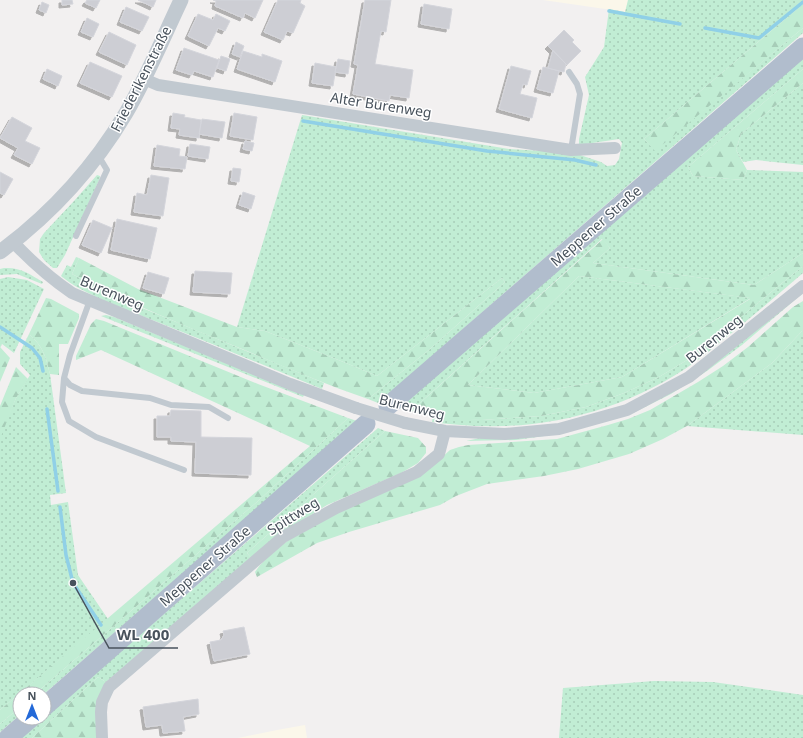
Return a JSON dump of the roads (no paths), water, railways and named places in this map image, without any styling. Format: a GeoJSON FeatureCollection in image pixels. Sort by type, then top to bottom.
{"type":"FeatureCollection","features":[{"type":"Feature","properties":{"kind":"main road","name":"Meppener Straße"},"geometry":{"type":"LineString","coordinates":[[388,406],[803,47]]}},
{"type":"Feature","properties":{"kind":"main road","name":"Meppener Straße"},"geometry":{"type":"LineString","coordinates":[[52,700],[366,424]]}},
{"type":"Feature","properties":{"kind":"main road"},"geometry":{"type":"LineString","coordinates":[[8,738],[22,726]]}},
{"type":"Feature","properties":{"kind":"street","name":"Friederikenstraße"},"geometry":{"type":"LineString","coordinates":[[0,252],[57,203],[98,155],[127,112],[181,0]]}},
{"type":"Feature","properties":{"kind":"street","name":"Alter Burenweg"},"geometry":{"type":"LineString","coordinates":[[144,79],[158,85],[571,150],[615,148]]}},
{"type":"Feature","properties":{"kind":"street","name":"Burenweg"},"geometry":{"type":"LineString","coordinates":[[13,242],[30,261],[72,293],[290,384],[356,408],[405,423],[446,431],[505,434],[559,428],[627,410],[689,377],[803,286]]}},
{"type":"Feature","properties":{"kind":"street","name":"Spittweg"},"geometry":{"type":"LineString","coordinates":[[102,738],[102,702],[110,687],[283,537],[336,508],[417,472],[439,454],[446,431]]}},
{"type":"Feature","properties":{"kind":"lane"},"geometry":{"type":"LineString","coordinates":[[570,72],[577,84],[580,94],[571,150]]}},
{"type":"Feature","properties":{"kind":"lane"},"geometry":{"type":"LineString","coordinates":[[76,236],[108,170],[98,155]]}},
{"type":"Feature","properties":{"kind":"lane"},"geometry":{"type":"LineString","coordinates":[[90,300],[70,355],[64,378],[62,402],[69,421],[96,437],[184,470]]}},
{"type":"Feature","properties":{"kind":"lane"},"geometry":{"type":"LineString","coordinates":[[64,378],[70,385],[82,391],[150,398],[171,405],[209,408],[228,418]]}},
{"type":"Feature","properties":{"kind":"waterway"},"geometry":{"type":"LineString","coordinates":[[705,28],[759,38],[803,2]]}},
{"type":"Feature","properties":{"kind":"waterway"},"geometry":{"type":"LineString","coordinates":[[609,11],[680,24]]}},
{"type":"Feature","properties":{"kind":"waterway"},"geometry":{"type":"LineString","coordinates":[[303,121],[487,151],[575,160],[596,165]]}},
{"type":"Feature","properties":{"kind":"waterway"},"geometry":{"type":"LineString","coordinates":[[0,327],[32,348],[40,358],[43,371]]}},
{"type":"Feature","properties":{"kind":"waterway"},"geometry":{"type":"LineString","coordinates":[[47,409],[58,491]]}},
{"type":"Feature","properties":{"kind":"waterway"},"geometry":{"type":"LineString","coordinates":[[60,507],[66,555],[73,583],[101,625]]}},
{"type":"Feature","properties":{"kind":"place","name":"WL 400"},"geometry":{"type":"Point","coordinates":[73,583]}}]}
